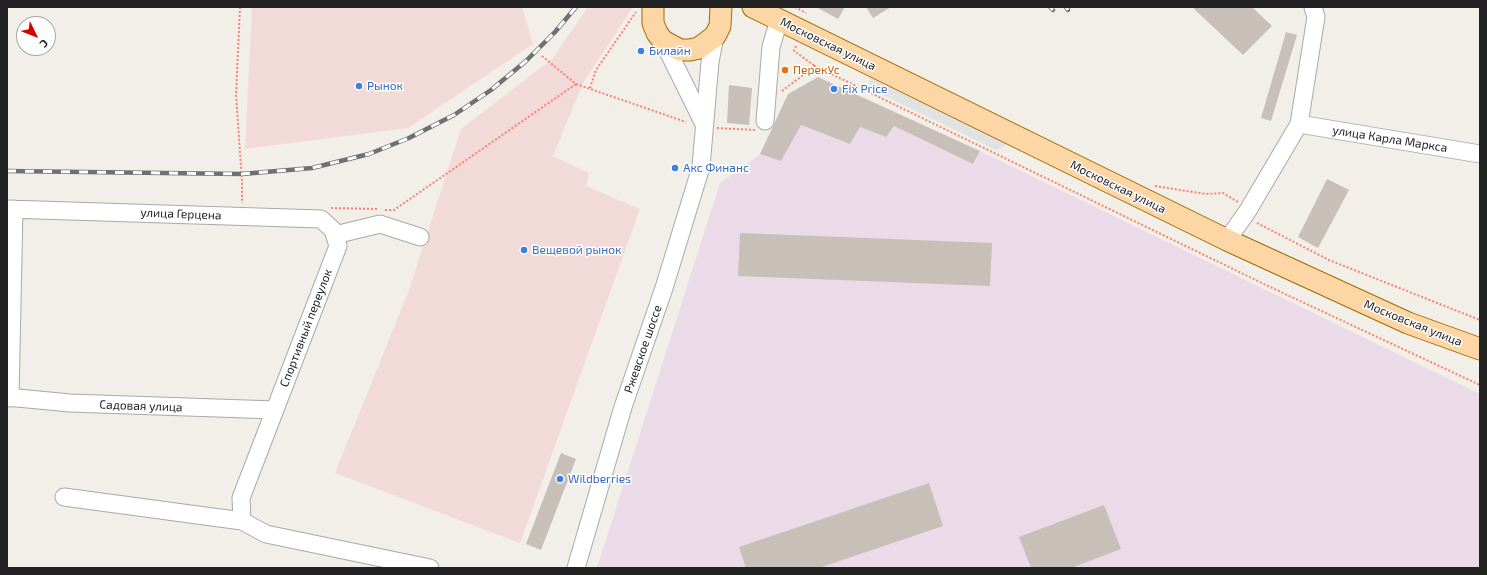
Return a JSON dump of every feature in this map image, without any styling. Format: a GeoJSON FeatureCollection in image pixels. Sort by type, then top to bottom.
{"type":"FeatureCollection","features":[{"type":"Feature","properties":{"kind":"main road"},"geometry":{"type":"LineString","coordinates":[[653,7],[653,23],[657,33],[663,41],[676,48],[690,50],[708,43],[736,18],[749,14],[772,12]]}},
{"type":"Feature","properties":{"kind":"main road"},"geometry":{"type":"LineString","coordinates":[[716,35],[722,17],[721,7]]}},
{"type":"Feature","properties":{"kind":"main road","name":"Московская улица"},"geometry":{"type":"LineString","coordinates":[[772,12],[1227,240],[1408,323],[1480,349]]}},
{"type":"Feature","properties":{"kind":"street"},"geometry":{"type":"LineString","coordinates":[[1227,240],[1247,212],[1299,124],[1316,17],[1313,7]]}},
{"type":"Feature","properties":{"kind":"street"},"geometry":{"type":"LineString","coordinates":[[761,126],[771,47],[772,12]]}},
{"type":"Feature","properties":{"kind":"street","name":"Ржевское шоссе"},"geometry":{"type":"LineString","coordinates":[[576,568],[623,407],[664,288],[701,167],[710,62],[716,35]]}},
{"type":"Feature","properties":{"kind":"street"},"geometry":{"type":"LineString","coordinates":[[663,41],[694,102],[705,128]]}},
{"type":"Feature","properties":{"kind":"street","name":"улица Карла Маркса"},"geometry":{"type":"LineString","coordinates":[[1299,124],[1480,154]]}},
{"type":"Feature","properties":{"kind":"street"},"geometry":{"type":"LineString","coordinates":[[9,397],[10,209]]}},
{"type":"Feature","properties":{"kind":"street","name":"улица Герцена"},"geometry":{"type":"LineString","coordinates":[[10,209],[321,219],[333,230],[337,240]]}},
{"type":"Feature","properties":{"kind":"street"},"geometry":{"type":"LineString","coordinates":[[337,240],[380,224],[420,237]]}},
{"type":"Feature","properties":{"kind":"street","name":"Спортивный переулок"},"geometry":{"type":"LineString","coordinates":[[242,521],[241,498],[337,240]]}},
{"type":"Feature","properties":{"kind":"street","name":"Садовая улица"},"geometry":{"type":"LineString","coordinates":[[9,397],[70,403],[275,410]]}},
{"type":"Feature","properties":{"kind":"street"},"geometry":{"type":"LineString","coordinates":[[64,497],[242,521],[266,534],[430,568]]}},
{"type":"Feature","properties":{"kind":"path"},"geometry":{"type":"LineString","coordinates":[[240,7],[236,95],[242,181],[242,205]]}},
{"type":"Feature","properties":{"kind":"path"},"geometry":{"type":"LineString","coordinates":[[590,88],[596,70],[639,7]]}},
{"type":"Feature","properties":{"kind":"path"},"geometry":{"type":"LineString","coordinates":[[772,12],[810,16]]}},
{"type":"Feature","properties":{"kind":"path"},"geometry":{"type":"LineString","coordinates":[[542,56],[576,84],[705,128],[761,126]]}},
{"type":"Feature","properties":{"kind":"path"},"geometry":{"type":"LineString","coordinates":[[781,95],[784,88],[815,66],[1268,286],[1480,384]]}},
{"type":"Feature","properties":{"kind":"path"},"geometry":{"type":"LineString","coordinates":[[330,208],[394,210],[576,84]]}},
{"type":"Feature","properties":{"kind":"path"},"geometry":{"type":"LineString","coordinates":[[1148,184],[1206,194],[1223,193],[1239,203],[1255,222],[1329,260],[1480,320]]}},
{"type":"Feature","properties":{"kind":"shaded area","name":"Рынок"},"geometry":{"type":"Polygon","coordinates":[[[252,7],[522,7],[533,44],[408,128],[245,149],[252,7]]]}},
{"type":"Feature","properties":{"kind":"shaded area","name":"Вещевой рынок"},"geometry":{"type":"Polygon","coordinates":[[[588,7],[633,7],[583,83],[553,156],[589,173],[586,186],[640,209],[520,543],[335,473],[409,290],[461,129],[552,59],[588,7]]]}},
{"type":"Feature","properties":{"kind":"shaded area"},"geometry":{"type":"Polygon","coordinates":[[[870,78],[1008,144],[996,150],[869,88],[870,78]]]}},
{"type":"Feature","properties":{"kind":"shaded area"},"geometry":{"type":"Polygon","coordinates":[[[801,125],[850,144],[860,127],[886,137],[894,126],[973,164],[980,151],[1480,394],[1480,568],[597,568],[720,183],[801,125]]]}},
{"type":"Feature","properties":{"kind":"building"},"geometry":{"type":"Polygon","coordinates":[[[816,7],[845,7],[838,19],[816,7]]]}},
{"type":"Feature","properties":{"kind":"building"},"geometry":{"type":"Polygon","coordinates":[[[866,7],[891,7],[873,18],[866,7]]]}},
{"type":"Feature","properties":{"kind":"building"},"geometry":{"type":"Polygon","coordinates":[[[1192,7],[1252,7],[1272,26],[1243,55],[1192,7]]]}},
{"type":"Feature","properties":{"kind":"building"},"geometry":{"type":"Polygon","coordinates":[[[1286,32],[1297,35],[1271,121],[1261,118],[1286,32]]]}},
{"type":"Feature","properties":{"kind":"building"},"geometry":{"type":"Polygon","coordinates":[[[818,77],[980,151],[973,164],[894,126],[886,137],[860,127],[850,144],[801,125],[781,161],[760,154],[788,94],[818,77]]]}},
{"type":"Feature","properties":{"kind":"building"},"geometry":{"type":"Polygon","coordinates":[[[729,85],[752,88],[749,125],[727,123],[729,85]]]}},
{"type":"Feature","properties":{"kind":"building"},"geometry":{"type":"Polygon","coordinates":[[[1327,179],[1349,190],[1318,248],[1298,237],[1327,179]]]}},
{"type":"Feature","properties":{"kind":"building"},"geometry":{"type":"Polygon","coordinates":[[[740,233],[992,243],[990,286],[738,276],[740,233]]]}},
{"type":"Feature","properties":{"kind":"building"},"geometry":{"type":"Polygon","coordinates":[[[561,453],[576,459],[541,550],[526,544],[561,453]]]}},
{"type":"Feature","properties":{"kind":"building"},"geometry":{"type":"Polygon","coordinates":[[[929,483],[943,526],[819,568],[746,568],[739,547],[929,483]]]}},
{"type":"Feature","properties":{"kind":"building"},"geometry":{"type":"Polygon","coordinates":[[[1104,505],[1121,549],[1071,568],[1031,568],[1019,537],[1104,505]]]}},
{"type":"Feature","properties":{"kind":"railway"},"geometry":{"type":"LineString","coordinates":[[7,171],[242,174],[312,168],[369,154],[409,138],[454,115],[491,90],[526,61],[555,32],[576,7]]}},
{"type":"Feature","properties":{"kind":"railway"},"geometry":{"type":"LineString","coordinates":[[1050,7],[1053,10]]}},
{"type":"Feature","properties":{"kind":"place","name":"Билайн"},"geometry":{"type":"Point","coordinates":[641,51]}},
{"type":"Feature","properties":{"kind":"place","name":"ПерекУс"},"geometry":{"type":"Point","coordinates":[785,70]}},
{"type":"Feature","properties":{"kind":"place","name":"Рынок"},"geometry":{"type":"Point","coordinates":[359,86]}},
{"type":"Feature","properties":{"kind":"place","name":"Fix Price"},"geometry":{"type":"Point","coordinates":[834,89]}},
{"type":"Feature","properties":{"kind":"place","name":"Акс Финанс"},"geometry":{"type":"Point","coordinates":[675,168]}},
{"type":"Feature","properties":{"kind":"place","name":"Вещевой рынок"},"geometry":{"type":"Point","coordinates":[524,250]}},
{"type":"Feature","properties":{"kind":"place","name":"Wildberries"},"geometry":{"type":"Point","coordinates":[560,479]}}]}
